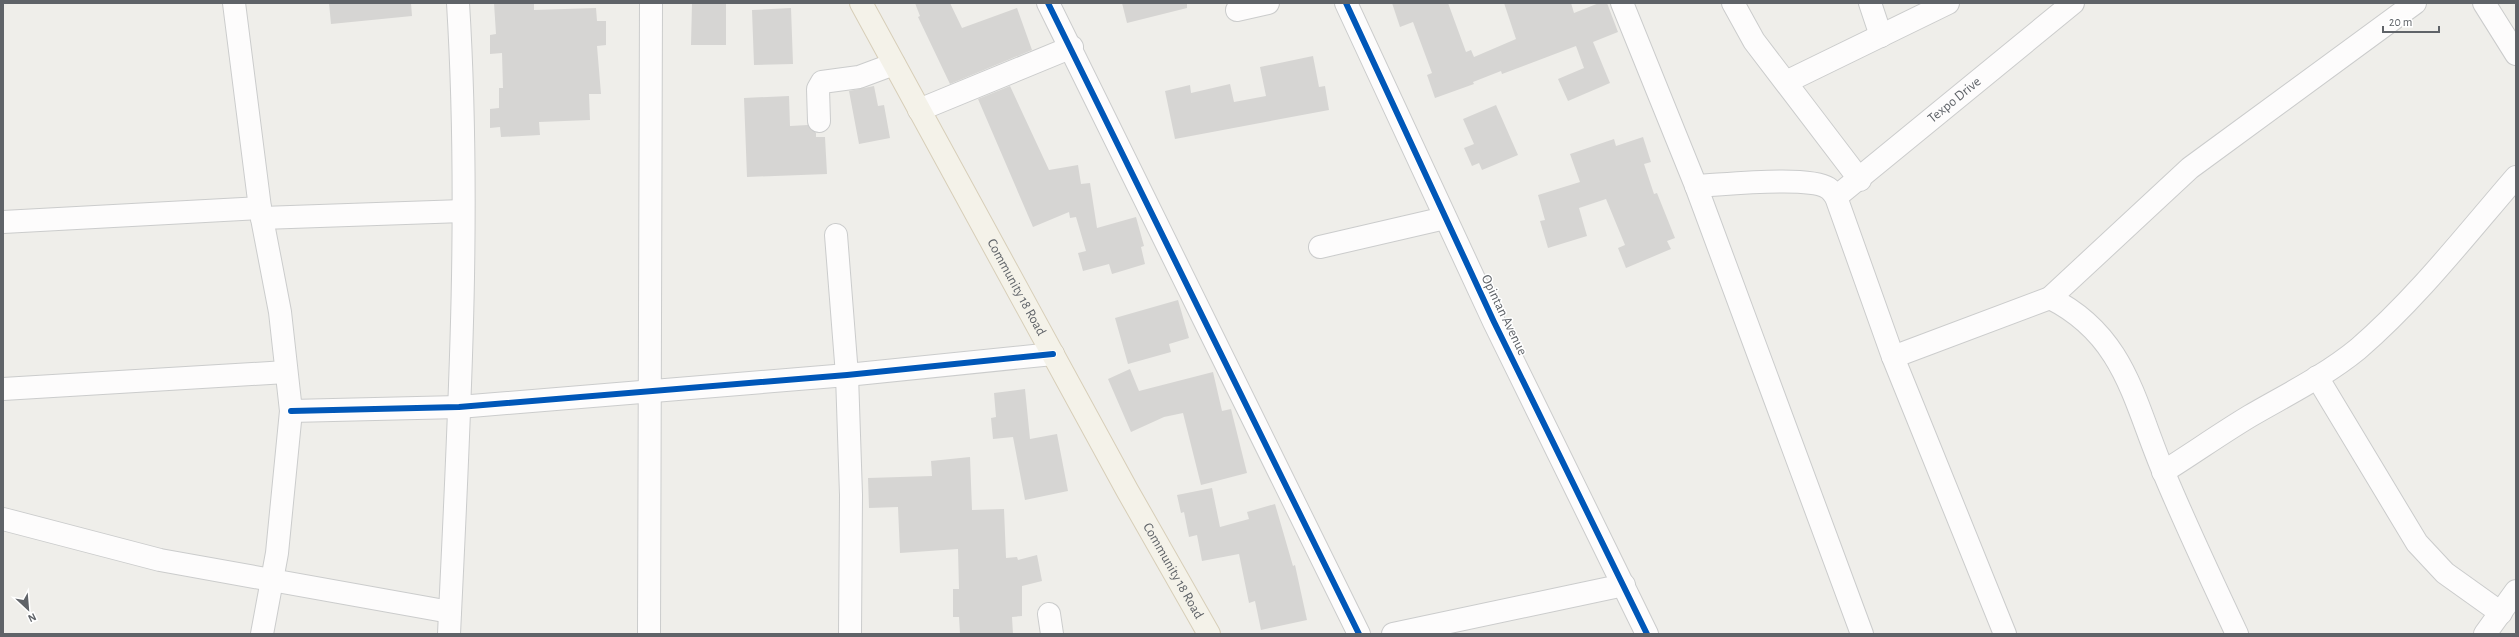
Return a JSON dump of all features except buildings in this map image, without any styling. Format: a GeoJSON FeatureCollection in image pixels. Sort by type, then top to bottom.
{"type":"FeatureCollection","features":[{"type":"Feature","properties":{"kind":"main road","name":"Community 18 Road"},"geometry":{"type":"LineString","coordinates":[[861,3],[1127,490],[1209,634]]}},
{"type":"Feature","properties":{"kind":"street"},"geometry":{"type":"LineString","coordinates":[[234,3],[261,213],[280,312],[291,411],[277,553],[262,634]]}},
{"type":"Feature","properties":{"kind":"street"},"geometry":{"type":"LineString","coordinates":[[449,634],[459,407],[463,211],[458,3]]}},
{"type":"Feature","properties":{"kind":"street"},"geometry":{"type":"LineString","coordinates":[[649,634],[651,3]]}},
{"type":"Feature","properties":{"kind":"street"},"geometry":{"type":"LineString","coordinates":[[1048,3],[1072,47],[1359,634]]}},
{"type":"Feature","properties":{"kind":"street"},"geometry":{"type":"LineString","coordinates":[[1237,10],[1268,3]]}},
{"type":"Feature","properties":{"kind":"street","name":"Opintan Avenue"},"geometry":{"type":"LineString","coordinates":[[1346,3],[1445,218],[1542,422],[1647,634]]}},
{"type":"Feature","properties":{"kind":"street"},"geometry":{"type":"LineString","coordinates":[[1622,3],[1696,186],[1862,634]]}},
{"type":"Feature","properties":{"kind":"street"},"geometry":{"type":"LineString","coordinates":[[1732,3],[1754,41],[1860,180]]}},
{"type":"Feature","properties":{"kind":"street"},"geometry":{"type":"LineString","coordinates":[[1870,3],[1881,36]]}},
{"type":"Feature","properties":{"kind":"street"},"geometry":{"type":"LineString","coordinates":[[1786,82],[1948,3]]}},
{"type":"Feature","properties":{"kind":"street","name":"Texpo Drive"},"geometry":{"type":"LineString","coordinates":[[1836,197],[1860,180],[2073,3]]}},
{"type":"Feature","properties":{"kind":"street"},"geometry":{"type":"LineString","coordinates":[[1893,357],[2050,298],[2190,168],[2415,3]]}},
{"type":"Feature","properties":{"kind":"street"},"geometry":{"type":"LineString","coordinates":[[2484,3],[2516,54]]}},
{"type":"Feature","properties":{"kind":"street"},"geometry":{"type":"LineString","coordinates":[[919,110],[1072,47]]}},
{"type":"Feature","properties":{"kind":"street"},"geometry":{"type":"LineString","coordinates":[[819,121],[818,88],[822,82],[859,77],[894,64]]}},
{"type":"Feature","properties":{"kind":"street"},"geometry":{"type":"LineString","coordinates":[[2163,472],[2248,418],[2317,377],[2356,350],[2391,319],[2427,281],[2516,177]]}},
{"type":"Feature","properties":{"kind":"street"},"geometry":{"type":"LineString","coordinates":[[1696,186],[1756,183],[1817,184],[1829,188],[1836,197],[1893,357],[2005,634]]}},
{"type":"Feature","properties":{"kind":"street"},"geometry":{"type":"LineString","coordinates":[[3,222],[261,213],[463,211]]}},
{"type":"Feature","properties":{"kind":"street"},"geometry":{"type":"LineString","coordinates":[[1320,247],[1445,218]]}},
{"type":"Feature","properties":{"kind":"street"},"geometry":{"type":"LineString","coordinates":[[836,235],[847,375],[851,496],[850,634]]}},
{"type":"Feature","properties":{"kind":"street"},"geometry":{"type":"LineString","coordinates":[[2050,298],[2072,309],[2104,340],[2128,380],[2163,472],[2237,634]]}},
{"type":"Feature","properties":{"kind":"street"},"geometry":{"type":"LineString","coordinates":[[291,411],[459,407],[847,375],[1053,354]]}},
{"type":"Feature","properties":{"kind":"street"},"geometry":{"type":"LineString","coordinates":[[3,389],[286,372]]}},
{"type":"Feature","properties":{"kind":"street"},"geometry":{"type":"LineString","coordinates":[[2317,377],[2417,544],[2445,573],[2501,613]]}},
{"type":"Feature","properties":{"kind":"street"},"geometry":{"type":"LineString","coordinates":[[3,519],[160,560],[273,579],[450,612]]}},
{"type":"Feature","properties":{"kind":"street"},"geometry":{"type":"LineString","coordinates":[[1393,634],[1624,585]]}},
{"type":"Feature","properties":{"kind":"street"},"geometry":{"type":"LineString","coordinates":[[2485,634],[2516,591]]}},
{"type":"Feature","properties":{"kind":"cycle path"},"geometry":{"type":"LineString","coordinates":[[1048,3],[1359,634]]}},
{"type":"Feature","properties":{"kind":"cycle path"},"geometry":{"type":"LineString","coordinates":[[1346,3],[1494,322],[1647,634]]}},
{"type":"Feature","properties":{"kind":"cycle path"},"geometry":{"type":"LineString","coordinates":[[291,411],[459,407],[847,375],[1053,354]]}}]}
